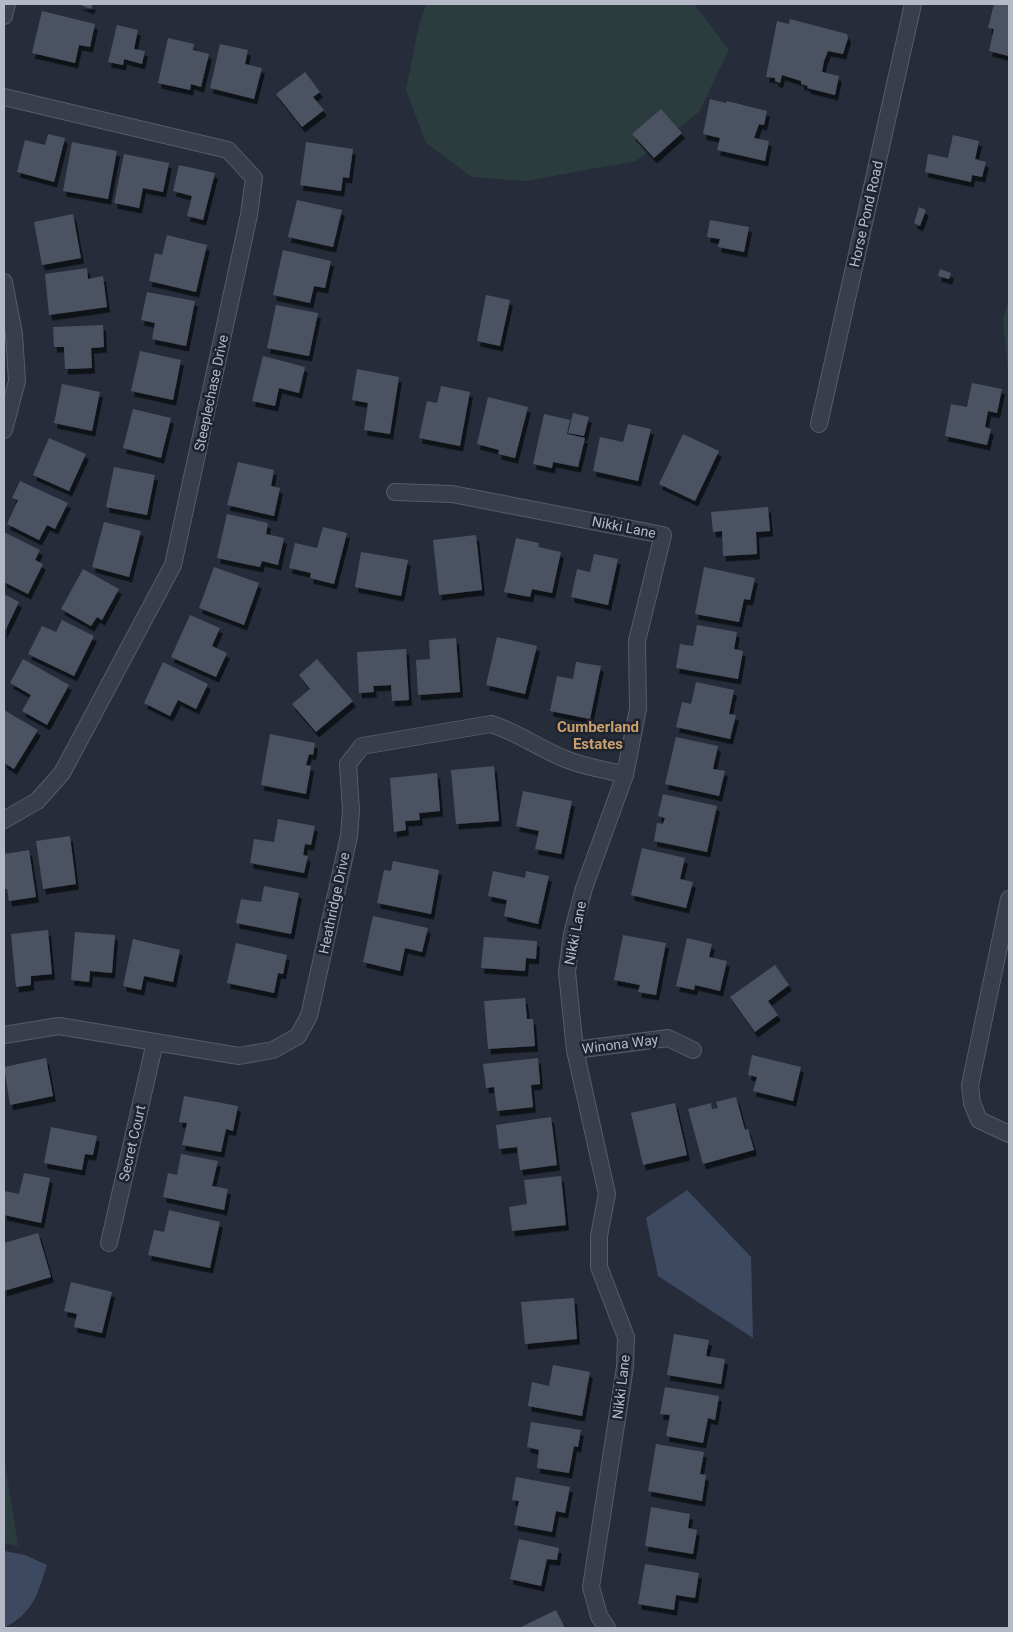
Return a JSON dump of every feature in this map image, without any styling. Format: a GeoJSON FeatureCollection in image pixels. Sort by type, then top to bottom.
{"type":"FeatureCollection","features":[{"type":"Feature","properties":{"kind":"street"},"geometry":{"type":"LineString","coordinates":[[4,16],[7,4]]}},
{"type":"Feature","properties":{"kind":"street","name":"Horse Pond Road"},"geometry":{"type":"LineString","coordinates":[[819,424],[912,4]]}},
{"type":"Feature","properties":{"kind":"street","name":"Steeplechase Drive"},"geometry":{"type":"LineString","coordinates":[[4,97],[228,150],[254,178],[249,215],[173,565],[62,773],[37,801],[4,820]]}},
{"type":"Feature","properties":{"kind":"street"},"geometry":{"type":"LineString","coordinates":[[4,282],[14,334],[17,381],[4,430]]}},
{"type":"Feature","properties":{"kind":"street","name":"Nikki Lane"},"geometry":{"type":"LineString","coordinates":[[395,492],[452,494],[663,534],[637,641],[638,710],[625,775],[584,888],[572,934],[568,972],[574,1050],[607,1194],[599,1236],[599,1267],[626,1337],[625,1367],[591,1587],[598,1616],[607,1628]]}},
{"type":"Feature","properties":{"kind":"street","name":"Heathridge Drive"},"geometry":{"type":"LineString","coordinates":[[4,1035],[59,1026],[239,1056],[273,1050],[298,1036],[309,1016],[349,836],[351,810],[348,764],[362,746],[491,724],[510,730],[529,743],[570,760],[625,775]]}},
{"type":"Feature","properties":{"kind":"street"},"geometry":{"type":"LineString","coordinates":[[1009,899],[970,1084],[972,1103],[979,1120],[1009,1134]]}},
{"type":"Feature","properties":{"kind":"street","name":"Winona Way"},"geometry":{"type":"LineString","coordinates":[[574,1050],[668,1038],[693,1050]]}},
{"type":"Feature","properties":{"kind":"street","name":"Secret Court"},"geometry":{"type":"LineString","coordinates":[[109,1243],[155,1042]]}},
{"type":"Feature","properties":{"kind":"shaded area"},"geometry":{"type":"Polygon","coordinates":[[[426,4],[694,4],[729,50],[699,112],[636,161],[525,181],[472,177],[426,143],[406,90],[419,25],[426,4]]]}},
{"type":"Feature","properties":{"kind":"shaded area"},"geometry":{"type":"Polygon","coordinates":[[[1009,297],[1009,383],[1003,319],[1009,297]]]}},
{"type":"Feature","properties":{"kind":"shaded area"},"geometry":{"type":"Polygon","coordinates":[[[4,1456],[18,1546],[4,1543],[4,1456]]]}},
{"type":"Feature","properties":{"kind":"water"},"geometry":{"type":"Polygon","coordinates":[[[687,1190],[751,1257],[753,1338],[658,1276],[646,1218],[687,1190]]]}},
{"type":"Feature","properties":{"kind":"water"},"geometry":{"type":"Polygon","coordinates":[[[4,1551],[25,1555],[47,1565],[33,1602],[22,1616],[4,1628],[4,1551]]]}},
{"type":"Feature","properties":{"kind":"building"},"geometry":{"type":"Polygon","coordinates":[[[78,4],[93,4],[91,9],[78,4]]]}},
{"type":"Feature","properties":{"kind":"building"},"geometry":{"type":"Polygon","coordinates":[[[994,4],[1009,4],[1009,56],[989,51],[994,29],[988,28],[994,4]]]}},
{"type":"Feature","properties":{"kind":"building"},"geometry":{"type":"Polygon","coordinates":[[[42,11],[95,24],[90,47],[79,45],[75,63],[32,53],[42,11]]]}},
{"type":"Feature","properties":{"kind":"building"},"geometry":{"type":"Polygon","coordinates":[[[790,19],[847,34],[848,38],[843,54],[828,51],[824,61],[822,72],[839,76],[835,95],[807,88],[808,86],[801,84],[801,81],[782,75],[780,83],[775,81],[775,78],[766,77],[777,21],[789,24],[790,19]]]}},
{"type":"Feature","properties":{"kind":"building"},"geometry":{"type":"Polygon","coordinates":[[[117,25],[138,30],[134,49],[145,51],[142,64],[124,59],[123,65],[108,62],[117,25]]]}},
{"type":"Feature","properties":{"kind":"building"},"geometry":{"type":"Polygon","coordinates":[[[168,38],[194,44],[193,50],[209,54],[201,87],[191,84],[190,90],[158,83],[168,38]]]}},
{"type":"Feature","properties":{"kind":"building"},"geometry":{"type":"Polygon","coordinates":[[[220,44],[248,50],[245,64],[262,68],[254,99],[210,88],[220,44]]]}},
{"type":"Feature","properties":{"kind":"building"},"geometry":{"type":"Polygon","coordinates":[[[305,72],[320,92],[313,97],[324,110],[302,127],[276,94],[305,72]]]}},
{"type":"Feature","properties":{"kind":"building"},"geometry":{"type":"Polygon","coordinates":[[[710,99],[726,103],[727,101],[767,111],[764,125],[759,124],[754,138],[769,141],[765,161],[717,150],[720,138],[703,134],[710,99]]]}},
{"type":"Feature","properties":{"kind":"building"},"geometry":{"type":"Polygon","coordinates":[[[661,109],[682,133],[654,158],[632,134],[661,109]]]}},
{"type":"Feature","properties":{"kind":"building"},"geometry":{"type":"Polygon","coordinates":[[[48,134],[65,138],[54,182],[17,172],[25,140],[45,145],[48,134]]]}},
{"type":"Feature","properties":{"kind":"building"},"geometry":{"type":"Polygon","coordinates":[[[953,135],[979,141],[975,159],[986,162],[982,177],[972,175],[971,182],[925,172],[928,154],[948,158],[953,135]]]}},
{"type":"Feature","properties":{"kind":"building"},"geometry":{"type":"Polygon","coordinates":[[[72,142],[117,151],[108,199],[63,191],[72,142]]]}},
{"type":"Feature","properties":{"kind":"building"},"geometry":{"type":"Polygon","coordinates":[[[306,142],[353,149],[349,178],[343,177],[341,191],[300,185],[306,142]]]}},
{"type":"Feature","properties":{"kind":"building"},"geometry":{"type":"Polygon","coordinates":[[[124,154],[169,163],[163,192],[143,188],[139,208],[114,203],[124,154]]]}},
{"type":"Feature","properties":{"kind":"building"},"geometry":{"type":"Polygon","coordinates":[[[179,165],[215,173],[203,220],[187,216],[192,196],[173,191],[179,165]]]}},
{"type":"Feature","properties":{"kind":"building"},"geometry":{"type":"Polygon","coordinates":[[[297,200],[342,210],[333,247],[288,237],[297,200]]]}},
{"type":"Feature","properties":{"kind":"building"},"geometry":{"type":"Polygon","coordinates":[[[919,207],[926,210],[920,226],[914,223],[919,207]]]}},
{"type":"Feature","properties":{"kind":"building"},"geometry":{"type":"Polygon","coordinates":[[[73,214],[81,258],[42,265],[34,222],[73,214]]]}},
{"type":"Feature","properties":{"kind":"building"},"geometry":{"type":"Polygon","coordinates":[[[710,220],[749,227],[744,252],[718,247],[720,239],[707,237],[710,220]]]}},
{"type":"Feature","properties":{"kind":"building"},"geometry":{"type":"Polygon","coordinates":[[[167,235],[207,245],[196,292],[149,281],[155,253],[162,255],[167,235]]]}},
{"type":"Feature","properties":{"kind":"building"},"geometry":{"type":"Polygon","coordinates":[[[283,250],[331,261],[325,288],[314,286],[310,303],[273,295],[283,250]]]}},
{"type":"Feature","properties":{"kind":"building"},"geometry":{"type":"Polygon","coordinates":[[[87,268],[88,279],[103,276],[107,307],[49,315],[45,274],[87,268]]]}},
{"type":"Feature","properties":{"kind":"building"},"geometry":{"type":"Polygon","coordinates":[[[940,269],[951,273],[949,279],[938,276],[940,269]]]}},
{"type":"Feature","properties":{"kind":"building"},"geometry":{"type":"Polygon","coordinates":[[[147,292],[195,301],[186,346],[152,339],[155,323],[141,320],[147,292]]]}},
{"type":"Feature","properties":{"kind":"building"},"geometry":{"type":"Polygon","coordinates":[[[486,295],[510,300],[500,346],[477,341],[486,295]]]}},
{"type":"Feature","properties":{"kind":"building"},"geometry":{"type":"Polygon","coordinates":[[[276,305],[318,313],[309,356],[267,348],[276,305]]]}},
{"type":"Feature","properties":{"kind":"building"},"geometry":{"type":"Polygon","coordinates":[[[103,325],[104,347],[91,348],[92,368],[65,369],[64,347],[54,347],[53,327],[103,325]]]}},
{"type":"Feature","properties":{"kind":"building"},"geometry":{"type":"Polygon","coordinates":[[[140,351],[181,360],[173,400],[131,391],[140,351]]]}},
{"type":"Feature","properties":{"kind":"building"},"geometry":{"type":"Polygon","coordinates":[[[263,356],[305,367],[299,393],[279,388],[275,406],[252,401],[263,356]]]}},
{"type":"Feature","properties":{"kind":"building"},"geometry":{"type":"Polygon","coordinates":[[[357,369],[399,377],[390,434],[364,430],[368,403],[352,400],[357,369]]]}},
{"type":"Feature","properties":{"kind":"building"},"geometry":{"type":"Polygon","coordinates":[[[972,383],[1002,389],[997,413],[988,411],[985,427],[991,429],[987,445],[945,436],[951,404],[967,407],[972,383]]]}},
{"type":"Feature","properties":{"kind":"building"},"geometry":{"type":"Polygon","coordinates":[[[62,384],[100,392],[92,431],[54,423],[62,384]]]}},
{"type":"Feature","properties":{"kind":"building"},"geometry":{"type":"Polygon","coordinates":[[[441,386],[470,392],[460,446],[419,438],[427,401],[437,403],[441,386]]]}},
{"type":"Feature","properties":{"kind":"building"},"geometry":{"type":"Polygon","coordinates":[[[488,397],[528,407],[515,458],[498,454],[499,450],[477,444],[488,397]]]}},
{"type":"Feature","properties":{"kind":"building"},"geometry":{"type":"Polygon","coordinates":[[[133,409],[171,418],[161,458],[123,448],[133,409]]]}},
{"type":"Feature","properties":{"kind":"building"},"geometry":{"type":"Polygon","coordinates":[[[573,413],[589,417],[584,436],[568,433],[573,413]]]}},
{"type":"Feature","properties":{"kind":"building"},"geometry":{"type":"Polygon","coordinates":[[[544,414],[570,420],[567,434],[585,438],[578,467],[553,462],[552,468],[533,464],[544,414]]]}},
{"type":"Feature","properties":{"kind":"building"},"geometry":{"type":"Polygon","coordinates":[[[628,424],[651,429],[638,481],[593,471],[600,437],[623,442],[628,424]]]}},
{"type":"Feature","properties":{"kind":"building"},"geometry":{"type":"Polygon","coordinates":[[[683,434],[719,451],[695,501],[659,484],[683,434]]]}},
{"type":"Feature","properties":{"kind":"building"},"geometry":{"type":"Polygon","coordinates":[[[49,438],[86,454],[69,491],[33,475],[49,438]]]}},
{"type":"Feature","properties":{"kind":"building"},"geometry":{"type":"Polygon","coordinates":[[[238,462],[274,470],[271,486],[280,488],[274,516],[227,505],[238,462]]]}},
{"type":"Feature","properties":{"kind":"building"},"geometry":{"type":"Polygon","coordinates":[[[114,467],[155,475],[147,515],[106,507],[114,467]]]}},
{"type":"Feature","properties":{"kind":"building"},"geometry":{"type":"Polygon","coordinates":[[[20,481],[68,503],[55,529],[47,525],[39,540],[7,524],[18,500],[12,498],[20,481]]]}},
{"type":"Feature","properties":{"kind":"building"},"geometry":{"type":"Polygon","coordinates":[[[768,507],[770,531],[756,532],[757,554],[723,556],[722,531],[713,532],[711,512],[768,507]]]}},
{"type":"Feature","properties":{"kind":"building"},"geometry":{"type":"Polygon","coordinates":[[[227,514],[268,523],[266,534],[284,538],[278,565],[262,561],[260,567],[217,558],[227,514]]]}},
{"type":"Feature","properties":{"kind":"building"},"geometry":{"type":"Polygon","coordinates":[[[104,522],[141,531],[129,577],[92,567],[104,522]]]}},
{"type":"Feature","properties":{"kind":"building"},"geometry":{"type":"Polygon","coordinates":[[[323,527],[347,533],[334,584],[310,578],[311,573],[289,568],[295,543],[317,548],[323,527]]]}},
{"type":"Feature","properties":{"kind":"building"},"geometry":{"type":"Polygon","coordinates":[[[4,532],[40,550],[35,560],[43,564],[28,594],[4,582],[4,532]]]}},
{"type":"Feature","properties":{"kind":"building"},"geometry":{"type":"Polygon","coordinates":[[[476,535],[482,590],[439,595],[433,540],[476,535]]]}},
{"type":"Feature","properties":{"kind":"building"},"geometry":{"type":"Polygon","coordinates":[[[516,538],[539,543],[538,547],[561,552],[552,593],[532,589],[530,597],[504,592],[516,538]]]}},
{"type":"Feature","properties":{"kind":"building"},"geometry":{"type":"Polygon","coordinates":[[[361,552],[408,560],[401,596],[355,587],[361,552]]]}},
{"type":"Feature","properties":{"kind":"building"},"geometry":{"type":"Polygon","coordinates":[[[594,554],[618,559],[608,605],[571,597],[577,569],[590,572],[594,554]]]}},
{"type":"Feature","properties":{"kind":"building"},"geometry":{"type":"Polygon","coordinates":[[[214,567],[259,583],[244,625],[199,608],[214,567]]]}},
{"type":"Feature","properties":{"kind":"building"},"geometry":{"type":"Polygon","coordinates":[[[704,567],[755,578],[750,600],[744,599],[739,622],[695,614],[704,567]]]}},
{"type":"Feature","properties":{"kind":"building"},"geometry":{"type":"Polygon","coordinates":[[[83,569],[119,589],[102,620],[97,617],[91,626],[61,609],[83,569]]]}},
{"type":"Feature","properties":{"kind":"building"},"geometry":{"type":"Polygon","coordinates":[[[4,594],[19,602],[4,633],[4,594]]]}},
{"type":"Feature","properties":{"kind":"building"},"geometry":{"type":"Polygon","coordinates":[[[190,615],[220,628],[212,646],[227,653],[216,677],[171,657],[190,615]]]}},
{"type":"Feature","properties":{"kind":"building"},"geometry":{"type":"Polygon","coordinates":[[[62,620],[94,636],[74,676],[28,654],[42,626],[56,632],[62,620]]]}},
{"type":"Feature","properties":{"kind":"building"},"geometry":{"type":"Polygon","coordinates":[[[697,625],[737,632],[734,649],[743,651],[738,679],[676,668],[680,644],[693,646],[697,625]]]}},
{"type":"Feature","properties":{"kind":"building"},"geometry":{"type":"Polygon","coordinates":[[[497,637],[537,646],[525,694],[486,685],[497,637]]]}},
{"type":"Feature","properties":{"kind":"building"},"geometry":{"type":"Polygon","coordinates":[[[456,638],[460,692],[418,695],[416,660],[430,659],[429,640],[456,638]]]}},
{"type":"Feature","properties":{"kind":"building"},"geometry":{"type":"Polygon","coordinates":[[[406,649],[409,700],[392,701],[391,685],[373,686],[374,692],[359,693],[357,652],[406,649]]]}},
{"type":"Feature","properties":{"kind":"building"},"geometry":{"type":"Polygon","coordinates":[[[23,659],[69,685],[47,725],[22,711],[31,695],[10,683],[23,659]]]}},
{"type":"Feature","properties":{"kind":"building"},"geometry":{"type":"Polygon","coordinates":[[[317,659],[353,701],[316,732],[292,704],[310,689],[299,675],[317,659]]]}},
{"type":"Feature","properties":{"kind":"building"},"geometry":{"type":"Polygon","coordinates":[[[163,662],[208,684],[196,709],[178,700],[170,716],[144,703],[163,662]]]}},
{"type":"Feature","properties":{"kind":"building"},"geometry":{"type":"Polygon","coordinates":[[[576,662],[601,666],[590,719],[550,711],[557,676],[573,679],[576,662]]]}},
{"type":"Feature","properties":{"kind":"building"},"geometry":{"type":"Polygon","coordinates":[[[696,682],[734,690],[729,714],[736,715],[730,739],[676,727],[682,702],[691,704],[696,682]]]}},
{"type":"Feature","properties":{"kind":"building"},"geometry":{"type":"Polygon","coordinates":[[[4,710],[38,730],[14,769],[4,763],[4,710]]]}},
{"type":"Feature","properties":{"kind":"building"},"geometry":{"type":"Polygon","coordinates":[[[270,734],[315,743],[313,755],[309,754],[306,765],[311,766],[306,794],[261,785],[270,734]]]}},
{"type":"Feature","properties":{"kind":"building"},"geometry":{"type":"Polygon","coordinates":[[[676,737],[718,746],[713,769],[725,771],[719,796],[665,784],[676,737]]]}},
{"type":"Feature","properties":{"kind":"building"},"geometry":{"type":"Polygon","coordinates":[[[494,766],[499,821],[456,824],[451,770],[494,766]]]}},
{"type":"Feature","properties":{"kind":"building"},"geometry":{"type":"Polygon","coordinates":[[[437,773],[440,811],[419,813],[420,820],[405,821],[406,830],[394,832],[390,778],[437,773]]]}},
{"type":"Feature","properties":{"kind":"building"},"geometry":{"type":"Polygon","coordinates":[[[523,791],[572,801],[561,854],[535,849],[539,831],[516,826],[523,791]]]}},
{"type":"Feature","properties":{"kind":"building"},"geometry":{"type":"Polygon","coordinates":[[[663,794],[717,806],[707,852],[654,841],[657,823],[663,824],[665,818],[658,816],[663,794]]]}},
{"type":"Feature","properties":{"kind":"building"},"geometry":{"type":"Polygon","coordinates":[[[278,819],[315,826],[311,845],[305,844],[303,855],[308,856],[304,873],[250,863],[254,839],[274,842],[278,819]]]}},
{"type":"Feature","properties":{"kind":"building"},"geometry":{"type":"Polygon","coordinates":[[[70,836],[76,884],[43,889],[36,841],[70,836]]]}},
{"type":"Feature","properties":{"kind":"building"},"geometry":{"type":"Polygon","coordinates":[[[642,848],[685,858],[680,879],[693,882],[686,908],[631,895],[642,848]]]}},
{"type":"Feature","properties":{"kind":"building"},"geometry":{"type":"Polygon","coordinates":[[[29,850],[36,897],[9,901],[7,889],[4,889],[4,854],[29,850]]]}},
{"type":"Feature","properties":{"kind":"building"},"geometry":{"type":"Polygon","coordinates":[[[393,861],[439,870],[431,914],[377,903],[384,870],[391,871],[393,861]]]}},
{"type":"Feature","properties":{"kind":"building"},"geometry":{"type":"Polygon","coordinates":[[[493,871],[525,878],[526,871],[549,876],[538,924],[504,916],[507,900],[488,896],[493,871]]]}},
{"type":"Feature","properties":{"kind":"building"},"geometry":{"type":"Polygon","coordinates":[[[264,886],[299,893],[291,934],[236,923],[241,899],[261,902],[264,886]]]}},
{"type":"Feature","properties":{"kind":"building"},"geometry":{"type":"Polygon","coordinates":[[[373,916],[428,928],[422,952],[405,948],[400,971],[363,962],[373,916]]]}},
{"type":"Feature","properties":{"kind":"building"},"geometry":{"type":"Polygon","coordinates":[[[48,930],[52,974],[31,976],[31,985],[16,987],[11,934],[48,930]]]}},
{"type":"Feature","properties":{"kind":"building"},"geometry":{"type":"Polygon","coordinates":[[[75,932],[115,935],[112,973],[90,971],[89,982],[71,980],[75,932]]]}},
{"type":"Feature","properties":{"kind":"building"},"geometry":{"type":"Polygon","coordinates":[[[623,935],[666,943],[656,995],[638,992],[640,985],[614,980],[623,935]]]}},
{"type":"Feature","properties":{"kind":"building"},"geometry":{"type":"Polygon","coordinates":[[[484,937],[537,941],[536,959],[526,958],[525,971],[481,968],[484,937]]]}},
{"type":"Feature","properties":{"kind":"building"},"geometry":{"type":"Polygon","coordinates":[[[687,938],[712,944],[709,957],[727,961],[720,991],[695,985],[694,990],[676,986],[687,938]]]}},
{"type":"Feature","properties":{"kind":"building"},"geometry":{"type":"Polygon","coordinates":[[[133,939],[180,950],[173,982],[144,976],[141,990],[123,986],[133,939]]]}},
{"type":"Feature","properties":{"kind":"building"},"geometry":{"type":"Polygon","coordinates":[[[236,943],[287,955],[283,974],[278,973],[274,993],[227,983],[236,943]]]}},
{"type":"Feature","properties":{"kind":"building"},"geometry":{"type":"Polygon","coordinates":[[[775,965],[789,985],[768,1001],[778,1015],[755,1032],[730,997],[775,965]]]}},
{"type":"Feature","properties":{"kind":"building"},"geometry":{"type":"Polygon","coordinates":[[[525,998],[527,1019],[533,1019],[535,1046],[488,1049],[484,1001],[525,998]]]}},
{"type":"Feature","properties":{"kind":"building"},"geometry":{"type":"Polygon","coordinates":[[[752,1055],[801,1067],[793,1101],[753,1091],[757,1077],[748,1075],[752,1055]]]}},
{"type":"Feature","properties":{"kind":"building"},"geometry":{"type":"Polygon","coordinates":[[[46,1058],[53,1096],[10,1105],[4,1067],[46,1058]]]}},
{"type":"Feature","properties":{"kind":"building"},"geometry":{"type":"Polygon","coordinates":[[[538,1058],[540,1084],[531,1085],[533,1107],[497,1111],[494,1087],[486,1088],[483,1064],[538,1058]]]}},
{"type":"Feature","properties":{"kind":"building"},"geometry":{"type":"Polygon","coordinates":[[[184,1096],[238,1106],[233,1131],[226,1129],[221,1152],[182,1145],[187,1123],[179,1122],[184,1096]]]}},
{"type":"Feature","properties":{"kind":"building"},"geometry":{"type":"Polygon","coordinates":[[[736,1097],[745,1130],[748,1129],[754,1150],[703,1164],[688,1109],[711,1103],[712,1109],[718,1108],[716,1102],[736,1097]]]}},
{"type":"Feature","properties":{"kind":"building"},"geometry":{"type":"Polygon","coordinates":[[[675,1103],[687,1155],[643,1165],[631,1113],[675,1103]]]}},
{"type":"Feature","properties":{"kind":"building"},"geometry":{"type":"Polygon","coordinates":[[[551,1117],[557,1165],[520,1170],[517,1147],[499,1149],[496,1125],[551,1117]]]}},
{"type":"Feature","properties":{"kind":"building"},"geometry":{"type":"Polygon","coordinates":[[[51,1127],[97,1136],[93,1155],[85,1154],[82,1170],[44,1163],[51,1127]]]}},
{"type":"Feature","properties":{"kind":"building"},"geometry":{"type":"Polygon","coordinates":[[[181,1154],[218,1161],[212,1186],[228,1189],[224,1210],[163,1197],[168,1173],[177,1175],[181,1154]]]}},
{"type":"Feature","properties":{"kind":"building"},"geometry":{"type":"Polygon","coordinates":[[[24,1173],[50,1178],[41,1223],[4,1215],[4,1191],[19,1194],[24,1173]]]}},
{"type":"Feature","properties":{"kind":"building"},"geometry":{"type":"Polygon","coordinates":[[[561,1176],[566,1225],[512,1231],[509,1207],[527,1204],[524,1180],[561,1176]]]}},
{"type":"Feature","properties":{"kind":"building"},"geometry":{"type":"Polygon","coordinates":[[[169,1210],[220,1222],[210,1268],[148,1255],[154,1230],[164,1232],[169,1210]]]}},
{"type":"Feature","properties":{"kind":"building"},"geometry":{"type":"Polygon","coordinates":[[[38,1233],[51,1277],[4,1291],[4,1243],[38,1233]]]}},
{"type":"Feature","properties":{"kind":"building"},"geometry":{"type":"Polygon","coordinates":[[[71,1282],[112,1292],[102,1333],[74,1327],[77,1314],[64,1311],[71,1282]]]}},
{"type":"Feature","properties":{"kind":"building"},"geometry":{"type":"Polygon","coordinates":[[[574,1298],[577,1339],[525,1344],[521,1302],[574,1298]]]}},
{"type":"Feature","properties":{"kind":"building"},"geometry":{"type":"Polygon","coordinates":[[[674,1334],[709,1340],[706,1356],[725,1359],[721,1384],[667,1375],[674,1334]]]}},
{"type":"Feature","properties":{"kind":"building"},"geometry":{"type":"Polygon","coordinates":[[[553,1365],[590,1372],[582,1416],[528,1406],[532,1382],[549,1386],[553,1365]]]}},
{"type":"Feature","properties":{"kind":"building"},"geometry":{"type":"Polygon","coordinates":[[[665,1387],[719,1396],[715,1420],[708,1418],[703,1443],[666,1436],[670,1415],[660,1414],[665,1387]]]}},
{"type":"Feature","properties":{"kind":"building"},"geometry":{"type":"Polygon","coordinates":[[[531,1422],[581,1430],[578,1447],[574,1446],[569,1473],[537,1468],[539,1450],[527,1447],[531,1422]]]}},
{"type":"Feature","properties":{"kind":"building"},"geometry":{"type":"Polygon","coordinates":[[[656,1444],[704,1452],[700,1474],[706,1475],[702,1501],[648,1491],[656,1444]]]}},
{"type":"Feature","properties":{"kind":"building"},"geometry":{"type":"Polygon","coordinates":[[[516,1477],[570,1487],[565,1513],[556,1511],[552,1532],[514,1525],[519,1501],[512,1500],[516,1477]]]}},
{"type":"Feature","properties":{"kind":"building"},"geometry":{"type":"Polygon","coordinates":[[[651,1507],[690,1514],[688,1528],[697,1530],[693,1554],[645,1546],[651,1507]]]}},
{"type":"Feature","properties":{"kind":"building"},"geometry":{"type":"Polygon","coordinates":[[[519,1539],[559,1548],[557,1560],[547,1559],[541,1586],[510,1579],[519,1539]]]}},
{"type":"Feature","properties":{"kind":"building"},"geometry":{"type":"Polygon","coordinates":[[[645,1564],[699,1573],[695,1598],[676,1595],[674,1610],[638,1604],[645,1564]]]}},
{"type":"Feature","properties":{"kind":"building"},"geometry":{"type":"Polygon","coordinates":[[[556,1610],[565,1628],[519,1628],[556,1610]]]}},
{"type":"Feature","properties":{"kind":"district","name":"Cumberland Estates"},"geometry":{"type":"Point","coordinates":[598,736]}}]}
